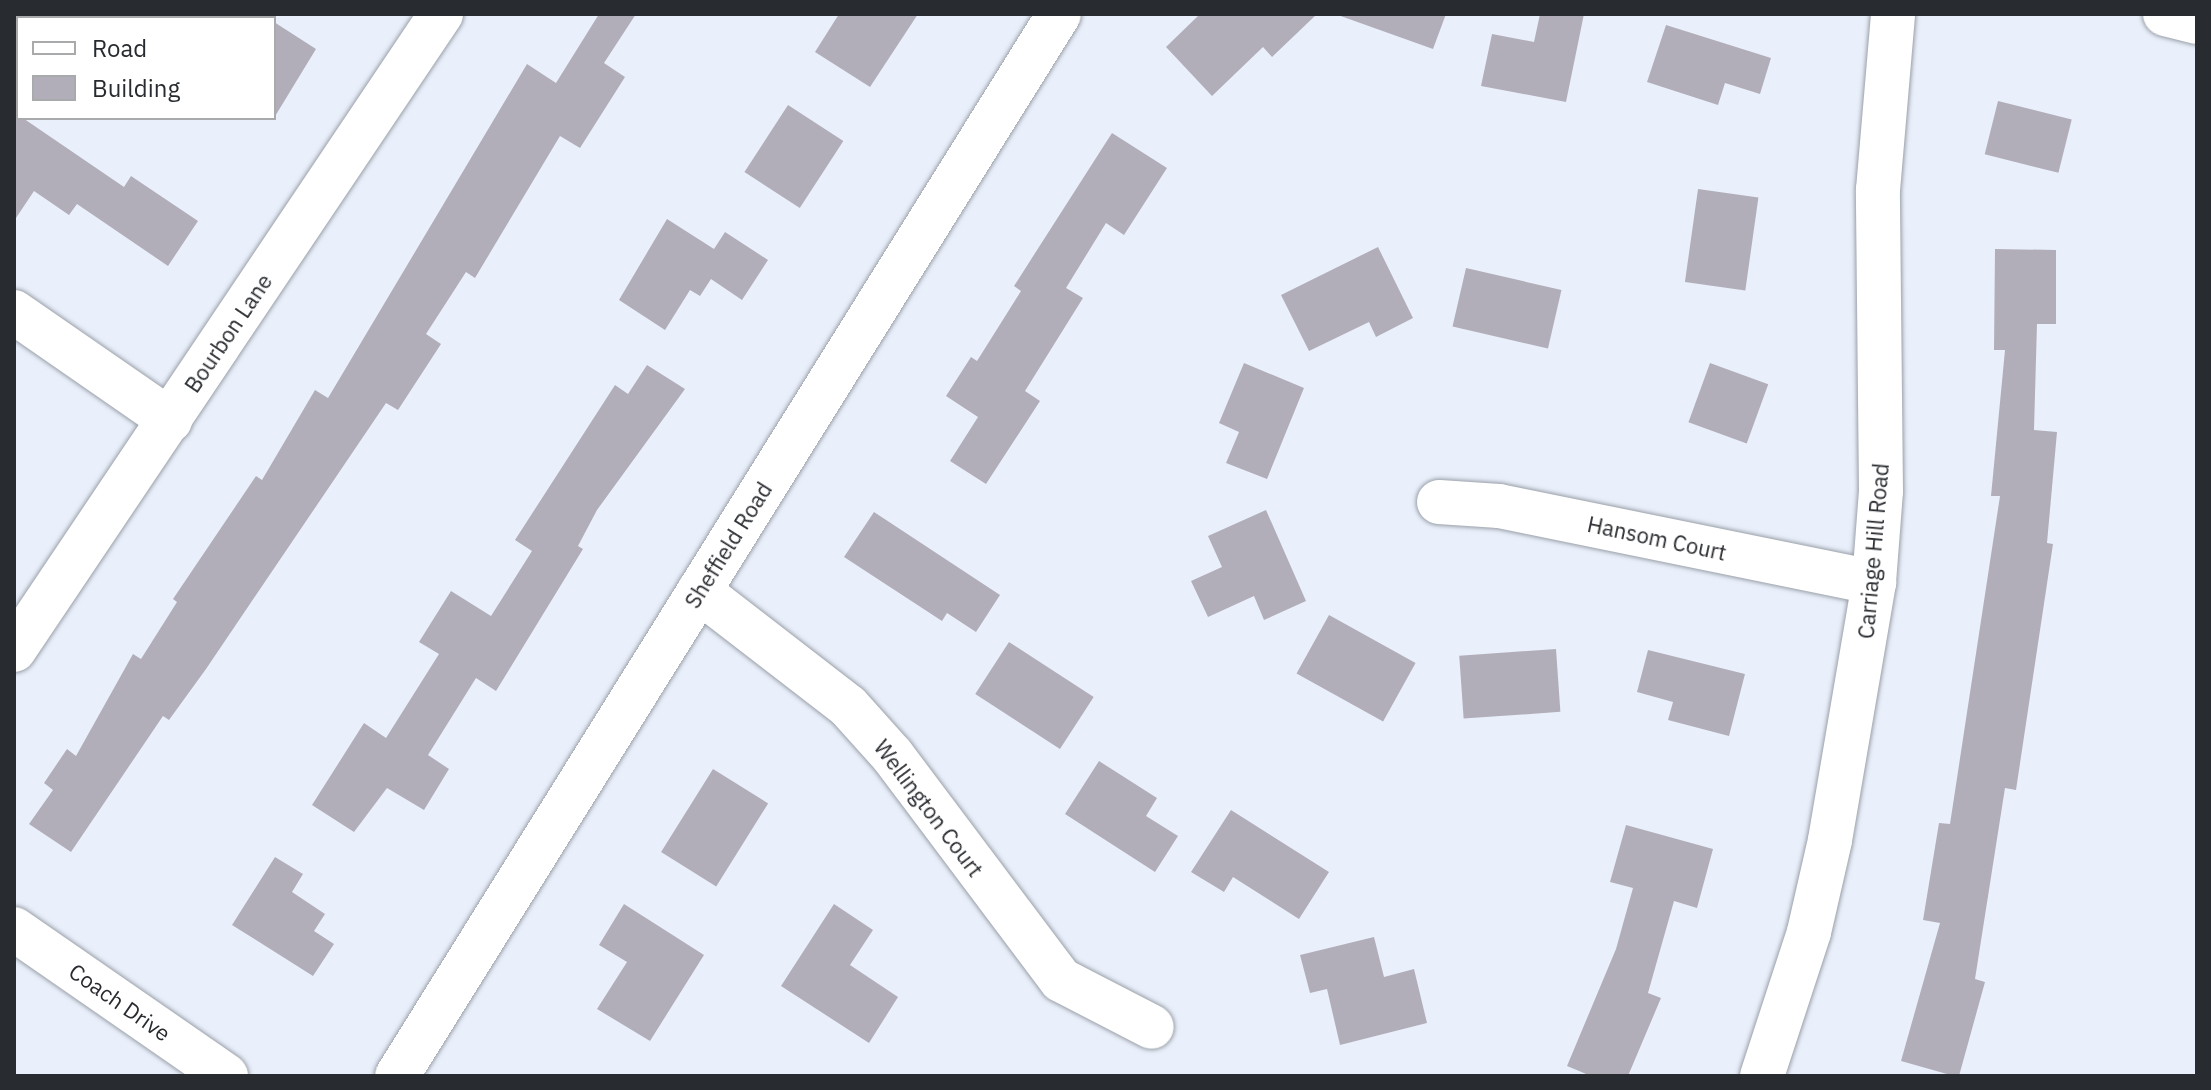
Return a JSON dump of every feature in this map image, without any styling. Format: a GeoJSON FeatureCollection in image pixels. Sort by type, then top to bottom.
{"type":"FeatureCollection","features":[{"type":"Feature","properties":{"kind":"street","name":"Bourbon Lane"},"geometry":{"type":"LineString","coordinates":[[14,650],[441,14]]}},
{"type":"Feature","properties":{"kind":"street","name":"Sheffield Road"},"geometry":{"type":"LineString","coordinates":[[397,1076],[1059,14]]}},
{"type":"Feature","properties":{"kind":"street","name":"Carriage Hill Road"},"geometry":{"type":"LineString","coordinates":[[1762,1076],[1809,932],[1830,840],[1874,582],[1881,476],[1878,190],[1893,14]]}},
{"type":"Feature","properties":{"kind":"street"},"geometry":{"type":"LineString","coordinates":[[2165,14],[2197,22]]}},
{"type":"Feature","properties":{"kind":"street"},"geometry":{"type":"LineString","coordinates":[[14,312],[170,420]]}},
{"type":"Feature","properties":{"kind":"street","name":"Hansom Court"},"geometry":{"type":"LineString","coordinates":[[1439,502],[1499,506],[1874,582]]}},
{"type":"Feature","properties":{"kind":"street","name":"Wellington Court"},"geometry":{"type":"LineString","coordinates":[[699,591],[848,706],[892,755],[1061,980],[1152,1027]]}},
{"type":"Feature","properties":{"kind":"street","name":"Coach Drive"},"geometry":{"type":"LineString","coordinates":[[14,929],[226,1076]]}},
{"type":"Feature","properties":{"kind":"building"},"geometry":{"type":"Polygon","coordinates":[[[599,14],[636,14],[604,63],[625,77],[580,148],[560,136],[475,278],[466,272],[426,334],[441,344],[398,410],[386,403],[206,669],[169,720],[163,716],[71,852],[29,824],[53,790],[44,783],[67,749],[76,756],[133,654],[141,659],[177,602],[173,599],[256,476],[262,480],[315,390],[328,398],[527,64],[556,83],[599,14]]]}},
{"type":"Feature","properties":{"kind":"building"},"geometry":{"type":"Polygon","coordinates":[[[839,14],[918,14],[870,87],[815,52],[839,14]]]}},
{"type":"Feature","properties":{"kind":"building"},"geometry":{"type":"Polygon","coordinates":[[[1200,14],[1317,14],[1272,57],[1263,47],[1212,96],[1166,47],[1200,14]]]}},
{"type":"Feature","properties":{"kind":"building"},"geometry":{"type":"Polygon","coordinates":[[[1335,14],[1446,14],[1433,49],[1335,14]]]}},
{"type":"Feature","properties":{"kind":"building"},"geometry":{"type":"Polygon","coordinates":[[[1540,14],[1584,14],[1566,102],[1481,86],[1492,34],[1534,42],[1540,14]]]}},
{"type":"Feature","properties":{"kind":"building"},"geometry":{"type":"Polygon","coordinates":[[[276,23],[316,49],[276,115],[276,23]]]}},
{"type":"Feature","properties":{"kind":"building"},"geometry":{"type":"Polygon","coordinates":[[[1666,25],[1771,58],[1760,94],[1725,83],[1718,105],[1647,82],[1666,25]]]}},
{"type":"Feature","properties":{"kind":"building"},"geometry":{"type":"Polygon","coordinates":[[[1998,101],[2072,119],[2058,173],[1985,154],[1998,101]]]}},
{"type":"Feature","properties":{"kind":"building"},"geometry":{"type":"Polygon","coordinates":[[[788,105],[843,141],[800,208],[744,172],[788,105]]]}},
{"type":"Feature","properties":{"kind":"building"},"geometry":{"type":"Polygon","coordinates":[[[14,112],[16,120],[26,120],[124,187],[131,176],[198,221],[168,266],[77,204],[69,215],[34,191],[14,221],[14,112]]]}},
{"type":"Feature","properties":{"kind":"building"},"geometry":{"type":"Polygon","coordinates":[[[1112,133],[1167,168],[1124,235],[1106,223],[1066,288],[1083,298],[1025,391],[1040,401],[986,484],[950,461],[978,417],[946,396],[971,357],[977,361],[1021,291],[1014,286],[1112,133]]]}},
{"type":"Feature","properties":{"kind":"building"},"geometry":{"type":"Polygon","coordinates":[[[1698,189],[1758,197],[1745,291],[1685,282],[1698,189]]]}},
{"type":"Feature","properties":{"kind":"building"},"geometry":{"type":"Polygon","coordinates":[[[667,219],[714,249],[725,232],[768,260],[742,300],[711,279],[700,296],[690,290],[665,330],[619,300],[667,219]]]}},
{"type":"Feature","properties":{"kind":"building"},"geometry":{"type":"Polygon","coordinates":[[[1378,247],[1413,318],[1376,337],[1369,322],[1309,351],[1281,295],[1378,247]]]}},
{"type":"Feature","properties":{"kind":"building"},"geometry":{"type":"Polygon","coordinates":[[[1995,249],[2056,250],[2056,324],[2037,324],[2034,430],[2057,432],[2047,543],[2053,544],[2016,790],[2005,788],[1975,979],[1985,982],[1959,1076],[1954,1076],[1901,1061],[1940,923],[1923,920],[1939,823],[1950,824],[2000,496],[1991,496],[2005,350],[1994,350],[1995,249]]]}},
{"type":"Feature","properties":{"kind":"building"},"geometry":{"type":"Polygon","coordinates":[[[1466,268],[1561,290],[1548,349],[1453,326],[1466,268]]]}},
{"type":"Feature","properties":{"kind":"building"},"geometry":{"type":"Polygon","coordinates":[[[1244,363],[1304,388],[1267,479],[1226,463],[1239,432],[1219,423],[1244,363]]]}},
{"type":"Feature","properties":{"kind":"building"},"geometry":{"type":"Polygon","coordinates":[[[1710,363],[1768,384],[1747,443],[1688,422],[1710,363]]]}},
{"type":"Feature","properties":{"kind":"building"},"geometry":{"type":"Polygon","coordinates":[[[647,365],[685,389],[597,510],[578,546],[583,549],[496,691],[476,678],[428,755],[449,769],[424,810],[387,788],[354,832],[312,805],[364,723],[386,738],[439,654],[419,642],[451,591],[491,616],[532,551],[515,540],[615,385],[628,394],[647,365]]]}},
{"type":"Feature","properties":{"kind":"building"},"geometry":{"type":"Polygon","coordinates":[[[1266,510],[1306,601],[1264,620],[1254,596],[1208,617],[1191,581],[1222,567],[1208,536],[1266,510]]]}},
{"type":"Feature","properties":{"kind":"building"},"geometry":{"type":"Polygon","coordinates":[[[874,512],[1000,595],[976,632],[947,613],[942,621],[844,557],[874,512]]]}},
{"type":"Feature","properties":{"kind":"building"},"geometry":{"type":"Polygon","coordinates":[[[1329,615],[1416,663],[1383,722],[1297,674],[1329,615]]]}},
{"type":"Feature","properties":{"kind":"building"},"geometry":{"type":"Polygon","coordinates":[[[1009,642],[1094,697],[1060,749],[975,694],[1009,642]]]}},
{"type":"Feature","properties":{"kind":"building"},"geometry":{"type":"Polygon","coordinates":[[[1556,649],[1560,712],[1464,719],[1459,656],[1556,649]]]}},
{"type":"Feature","properties":{"kind":"building"},"geometry":{"type":"Polygon","coordinates":[[[1648,650],[1745,674],[1729,736],[1668,720],[1673,702],[1637,692],[1648,650]]]}},
{"type":"Feature","properties":{"kind":"building"},"geometry":{"type":"Polygon","coordinates":[[[1099,761],[1157,798],[1146,816],[1178,836],[1155,872],[1065,814],[1099,761]]]}},
{"type":"Feature","properties":{"kind":"building"},"geometry":{"type":"Polygon","coordinates":[[[713,769],[768,803],[716,887],[661,852],[713,769]]]}},
{"type":"Feature","properties":{"kind":"building"},"geometry":{"type":"Polygon","coordinates":[[[1231,810],[1329,872],[1299,919],[1233,877],[1224,892],[1191,872],[1231,810]]]}},
{"type":"Feature","properties":{"kind":"building"},"geometry":{"type":"Polygon","coordinates":[[[1626,825],[1713,849],[1697,908],[1674,901],[1648,993],[1661,998],[1628,1076],[1591,1076],[1567,1066],[1616,949],[1633,888],[1610,882],[1626,825]]]}},
{"type":"Feature","properties":{"kind":"building"},"geometry":{"type":"Polygon","coordinates":[[[275,857],[303,874],[292,892],[325,914],[314,931],[334,944],[313,976],[232,925],[275,857]]]}},
{"type":"Feature","properties":{"kind":"building"},"geometry":{"type":"Polygon","coordinates":[[[624,904],[704,955],[650,1041],[597,1009],[627,962],[599,945],[624,904]]]}},
{"type":"Feature","properties":{"kind":"building"},"geometry":{"type":"Polygon","coordinates":[[[834,904],[873,930],[850,965],[898,997],[869,1043],[781,986],[834,904]]]}},
{"type":"Feature","properties":{"kind":"building"},"geometry":{"type":"Polygon","coordinates":[[[1374,937],[1384,977],[1414,969],[1427,1023],[1340,1045],[1327,989],[1310,993],[1300,955],[1374,937]]]}}]}
